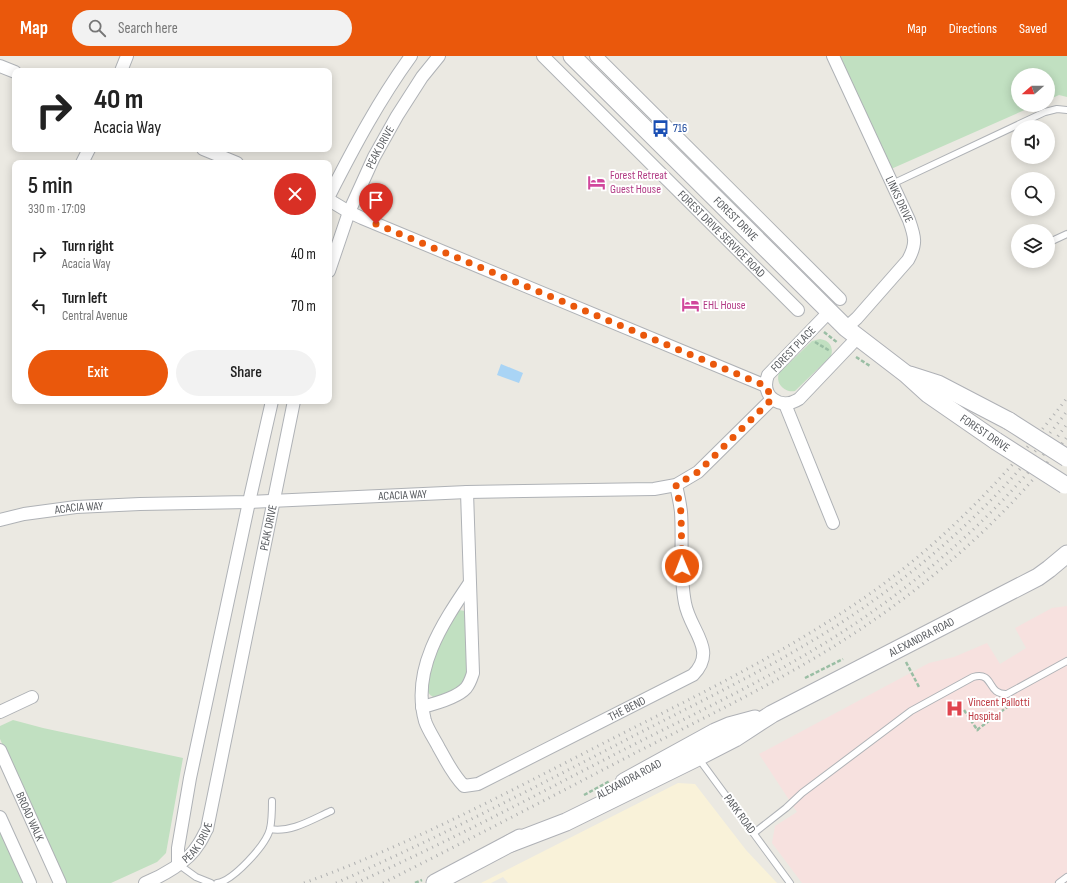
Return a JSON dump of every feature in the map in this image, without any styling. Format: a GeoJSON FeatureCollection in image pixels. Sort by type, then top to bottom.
{"type":"FeatureCollection","features":[{"type":"Feature","properties":{"kind":"main road","name":"FOREST DRIVE"},"geometry":{"type":"LineString","coordinates":[[572,56],[834,305],[852,333],[906,374],[928,394],[996,441],[1066,485]]}},
{"type":"Feature","properties":{"kind":"main road","name":"FOREST DRIVE"},"geometry":{"type":"LineString","coordinates":[[906,374],[938,384],[1009,421],[1067,458]]}},
{"type":"Feature","properties":{"kind":"main road","name":"ALEXANDRA ROAD"},"geometry":{"type":"LineString","coordinates":[[435,883],[511,843],[553,818],[694,752],[715,732],[729,726],[772,714],[1031,580],[1049,569],[1067,554]]}},
{"type":"Feature","properties":{"kind":"main road"},"geometry":{"type":"LineString","coordinates":[[1049,569],[1067,566]]}},
{"type":"Feature","properties":{"kind":"street"},"geometry":{"type":"LineString","coordinates":[[122,68],[127,56]]}},
{"type":"Feature","properties":{"kind":"street","name":"PEAK DRIVE"},"geometry":{"type":"LineString","coordinates":[[332,190],[379,103],[411,56]]}},
{"type":"Feature","properties":{"kind":"street","name":"PEAK DRIVE"},"geometry":{"type":"LineString","coordinates":[[332,262],[348,212],[374,157],[397,116],[422,77],[439,56]]}},
{"type":"Feature","properties":{"kind":"street","name":"FOREST DRIVE SERVICE ROAD"},"geometry":{"type":"LineString","coordinates":[[543,56],[798,310]]}},
{"type":"Feature","properties":{"kind":"street"},"geometry":{"type":"LineString","coordinates":[[596,56],[834,305]]}},
{"type":"Feature","properties":{"kind":"street","name":"LINKS DRIVE"},"geometry":{"type":"LineString","coordinates":[[833,56],[914,235],[914,249],[908,260],[857,318],[852,333]]}},
{"type":"Feature","properties":{"kind":"street"},"geometry":{"type":"LineString","coordinates":[[0,66],[12,71]]}},
{"type":"Feature","properties":{"kind":"street"},"geometry":{"type":"LineString","coordinates":[[210,152],[230,160]]}},
{"type":"Feature","properties":{"kind":"street"},"geometry":{"type":"LineString","coordinates":[[332,202],[348,212],[766,386]]}},
{"type":"Feature","properties":{"kind":"street","name":"FOREST PLACE"},"geometry":{"type":"LineString","coordinates":[[772,399],[766,386],[766,380],[771,371],[834,305]]}},
{"type":"Feature","properties":{"kind":"street"},"geometry":{"type":"LineString","coordinates":[[772,399],[785,404],[793,403],[799,399],[852,333]]}},
{"type":"Feature","properties":{"kind":"street","name":"ACACIA WAY"},"geometry":{"type":"LineString","coordinates":[[0,520],[24,514],[76,507],[249,502],[467,492],[654,489],[676,485],[698,472],[772,399]]}},
{"type":"Feature","properties":{"kind":"street","name":"PEAK DRIVE"},"geometry":{"type":"LineString","coordinates":[[178,864],[178,848],[190,778],[271,404]]}},
{"type":"Feature","properties":{"kind":"street","name":"PEAK DRIVE"},"geometry":{"type":"LineString","coordinates":[[178,864],[192,853],[199,845],[207,828],[293,404]]}},
{"type":"Feature","properties":{"kind":"street"},"geometry":{"type":"LineString","coordinates":[[785,404],[833,522]]}},
{"type":"Feature","properties":{"kind":"street","name":"THE BEND"},"geometry":{"type":"LineString","coordinates":[[470,584],[438,633],[430,652],[423,676],[422,689],[422,707],[425,723],[455,777],[464,786],[478,784],[693,675],[700,668],[704,657],[702,645],[688,616],[685,604],[682,580],[681,512],[676,485]]}},
{"type":"Feature","properties":{"kind":"street"},"geometry":{"type":"LineString","coordinates":[[422,707],[434,704],[463,691],[471,681],[473,665],[467,492]]}},
{"type":"Feature","properties":{"kind":"street"},"geometry":{"type":"LineString","coordinates":[[0,712],[32,697]]}},
{"type":"Feature","properties":{"kind":"street","name":"BROAD WALK"},"geometry":{"type":"LineString","coordinates":[[0,750],[60,883]]}},
{"type":"Feature","properties":{"kind":"street"},"geometry":{"type":"LineString","coordinates":[[0,816],[30,883]]}},
{"type":"Feature","properties":{"kind":"street"},"geometry":{"type":"LineString","coordinates":[[145,883],[166,873],[178,864]]}},
{"type":"Feature","properties":{"kind":"lane"},"geometry":{"type":"LineString","coordinates":[[892,184],[1045,112],[1057,109],[1067,110]]}},
{"type":"Feature","properties":{"kind":"lane"},"geometry":{"type":"LineString","coordinates":[[1055,240],[1067,234]]}},
{"type":"Feature","properties":{"kind":"lane"},"geometry":{"type":"LineString","coordinates":[[754,833],[786,808],[802,793],[911,711],[928,701],[973,677],[980,675],[986,677],[994,690],[1001,694],[1007,694],[1067,661]]}},
{"type":"Feature","properties":{"kind":"lane","name":"PARK ROAD"},"geometry":{"type":"LineString","coordinates":[[694,752],[790,883]]}},
{"type":"Feature","properties":{"kind":"lane"},"geometry":{"type":"LineString","coordinates":[[217,883],[227,879],[258,851],[267,838],[270,829],[272,801]]}},
{"type":"Feature","properties":{"kind":"lane"},"geometry":{"type":"LineString","coordinates":[[270,829],[286,830],[331,811]]}},
{"type":"Feature","properties":{"kind":"lane"},"geometry":{"type":"LineString","coordinates":[[178,864],[196,877],[211,883]]}},
{"type":"Feature","properties":{"kind":"lane"},"geometry":{"type":"LineString","coordinates":[[1059,883],[1067,877]]}},
{"type":"Feature","properties":{"kind":"path"},"geometry":{"type":"LineString","coordinates":[[814,341],[830,351]]}},
{"type":"Feature","properties":{"kind":"path"},"geometry":{"type":"LineString","coordinates":[[906,662],[919,687]]}},
{"type":"Feature","properties":{"kind":"path"},"geometry":{"type":"LineString","coordinates":[[964,710],[977,731],[1019,699]]}},
{"type":"Feature","properties":{"kind":"shaded area","name":"Vincent Pallotti Hospital"},"geometry":{"type":"Polygon","coordinates":[[[1067,606],[1067,883],[802,883],[772,843],[775,826],[797,812],[759,754],[929,663],[954,657],[987,643],[1000,664],[1026,648],[1015,628],[1052,608],[1067,606]]]}},
{"type":"Feature","properties":{"kind":"shaded area"},"geometry":{"type":"Polygon","coordinates":[[[678,783],[695,784],[746,850],[777,883],[508,883],[503,877],[491,883],[481,883],[678,783]]]}},
{"type":"Feature","properties":{"kind":"green space"},"geometry":{"type":"Polygon","coordinates":[[[839,56],[1067,56],[1067,97],[1059,95],[1055,97],[1055,68],[1011,68],[1011,112],[1020,112],[891,169],[839,56]]]}},
{"type":"Feature","properties":{"kind":"green space"},"geometry":{"type":"Polygon","coordinates":[[[820,339],[830,344],[832,350],[831,356],[795,391],[788,391],[784,389],[778,381],[779,373],[812,341],[820,339]]]}},
{"type":"Feature","properties":{"kind":"green space"},"geometry":{"type":"Polygon","coordinates":[[[459,610],[465,611],[469,674],[465,684],[435,698],[430,695],[427,690],[434,653],[459,610]]]}},
{"type":"Feature","properties":{"kind":"green space"},"geometry":{"type":"Polygon","coordinates":[[[13,720],[43,728],[183,758],[166,853],[157,862],[111,883],[66,883],[0,739],[0,726],[13,720]]]}},
{"type":"Feature","properties":{"kind":"green space"},"geometry":{"type":"Polygon","coordinates":[[[0,831],[23,883],[0,883],[0,831]]]}},
{"type":"Feature","properties":{"kind":"water"},"geometry":{"type":"Polygon","coordinates":[[[501,364],[523,373],[519,383],[497,375],[501,364]]]}},
{"type":"Feature","properties":{"kind":"railway"},"geometry":{"type":"LineString","coordinates":[[304,883],[342,869],[452,820],[751,667],[826,623],[863,599],[898,573],[945,533],[988,491],[1029,446],[1067,398]]}},
{"type":"Feature","properties":{"kind":"railway"},"geometry":{"type":"LineString","coordinates":[[336,883],[480,815],[720,692],[769,666],[848,618],[907,576],[962,528],[1013,477],[1067,411]]}},
{"type":"Feature","properties":{"kind":"railway"},"geometry":{"type":"LineString","coordinates":[[356,883],[458,835],[734,694],[841,633],[904,588],[963,539],[1018,484],[1067,424]]}},
{"type":"Feature","properties":{"kind":"railway"},"geometry":{"type":"LineString","coordinates":[[383,883],[754,692],[823,653],[857,631],[891,608],[956,557],[1015,499],[1042,469],[1067,437]]}},
{"type":"Feature","properties":{"kind":"place","name":"716"},"geometry":{"type":"Point","coordinates":[660,128]}},
{"type":"Feature","properties":{"kind":"place","name":"Forest Retreat Guest House"},"geometry":{"type":"Point","coordinates":[597,182]}},
{"type":"Feature","properties":{"kind":"place","name":"EHL House"},"geometry":{"type":"Point","coordinates":[690,305]}},
{"type":"Feature","properties":{"kind":"place","name":"Vincent Pallotti Hospital"},"geometry":{"type":"Point","coordinates":[955,709]}},
{"type":"Feature","properties":{"kind":"route"},"geometry":{"type":"LineString","coordinates":[[376,224],[766,386],[772,399],[707,464],[688,479],[676,485],[681,512],[682,566]]}}]}
